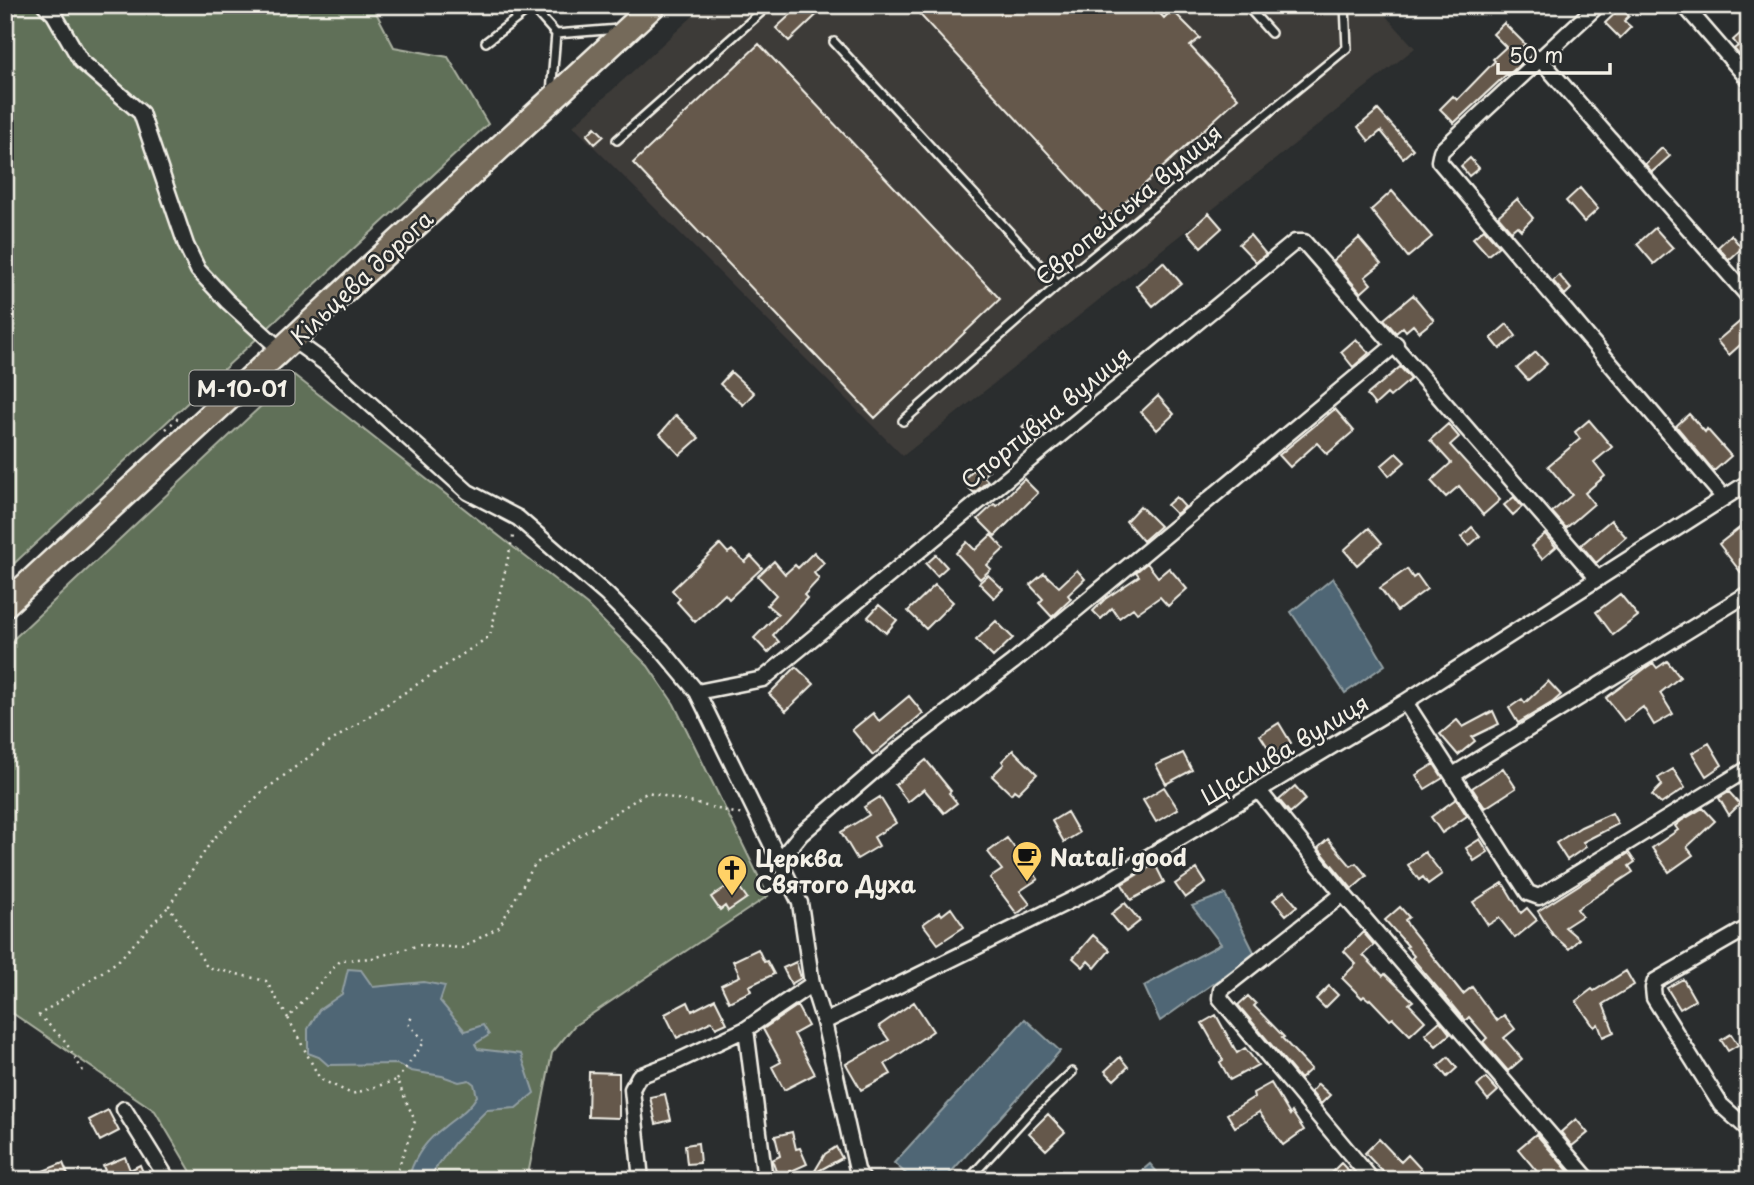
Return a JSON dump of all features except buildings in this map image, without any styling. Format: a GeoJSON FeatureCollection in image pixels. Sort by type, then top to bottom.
{"type":"FeatureCollection","features":[{"type":"Feature","properties":{"kind":"highway","name":"Кільцева дорога"},"geometry":{"type":"LineString","coordinates":[[5,606],[654,5]]}},
{"type":"Feature","properties":{"kind":"street"},"geometry":{"type":"LineString","coordinates":[[45,5],[54,14],[81,61],[141,113],[186,245],[198,270],[228,302],[287,346],[325,363],[468,492],[518,518],[607,595],[662,650],[697,692],[800,903],[811,984],[824,1022],[857,1170],[863,1180]]}},
{"type":"Feature","properties":{"kind":"street"},"geometry":{"type":"LineString","coordinates":[[1598,5],[1441,151],[1439,161],[1724,498]]}},
{"type":"Feature","properties":{"kind":"street"},"geometry":{"type":"LineString","coordinates":[[1684,5],[1749,80]]}},
{"type":"Feature","properties":{"kind":"street"},"geometry":{"type":"LineString","coordinates":[[1539,58],[1749,297]]}},
{"type":"Feature","properties":{"kind":"street","name":"Спортивна вулиця"},"geometry":{"type":"LineString","coordinates":[[697,692],[763,679],[1295,242],[1304,242],[1396,344],[1598,579]]}},
{"type":"Feature","properties":{"kind":"street"},"geometry":{"type":"LineString","coordinates":[[779,861],[801,834],[897,751],[1013,662],[1396,344]]}},
{"type":"Feature","properties":{"kind":"street","name":"Щаслива вулиця"},"geometry":{"type":"LineString","coordinates":[[824,1022],[1100,886],[1405,702],[1749,482]]}},
{"type":"Feature","properties":{"kind":"street"},"geometry":{"type":"LineString","coordinates":[[1453,775],[1749,593]]}},
{"type":"Feature","properties":{"kind":"street"},"geometry":{"type":"LineString","coordinates":[[1405,702],[1528,893],[1539,897],[1749,768]]}},
{"type":"Feature","properties":{"kind":"street"},"geometry":{"type":"LineString","coordinates":[[1259,792],[1589,1180]]}},
{"type":"Feature","properties":{"kind":"street"},"geometry":{"type":"LineString","coordinates":[[1343,894],[1221,990],[1220,998],[1372,1180]]}},
{"type":"Feature","properties":{"kind":"street"},"geometry":{"type":"LineString","coordinates":[[1749,927],[1656,981],[1653,988],[1654,998],[1721,1105],[1749,1130]]}},
{"type":"Feature","properties":{"kind":"street"},"geometry":{"type":"LineString","coordinates":[[641,1180],[632,1089],[639,1076],[746,1029],[811,984]]}},
{"type":"Feature","properties":{"kind":"street"},"geometry":{"type":"LineString","coordinates":[[746,1029],[765,1180]]}},
{"type":"Feature","properties":{"kind":"street"},"geometry":{"type":"LineString","coordinates":[[124,1109],[168,1180]]}},
{"type":"Feature","properties":{"kind":"lane"},"geometry":{"type":"LineString","coordinates":[[617,140],[769,5]]}},
{"type":"Feature","properties":{"kind":"lane"},"geometry":{"type":"LineString","coordinates":[[1247,5],[1271,33]]}},
{"type":"Feature","properties":{"kind":"lane","name":"Європейська вулиця"},"geometry":{"type":"LineString","coordinates":[[903,421],[1058,285],[1347,48],[1345,5]]}},
{"type":"Feature","properties":{"kind":"lane"},"geometry":{"type":"LineString","coordinates":[[486,42],[533,6],[556,34],[550,101]]}},
{"type":"Feature","properties":{"kind":"lane"},"geometry":{"type":"LineString","coordinates":[[556,34],[630,27]]}},
{"type":"Feature","properties":{"kind":"lane"},"geometry":{"type":"LineString","coordinates":[[834,42],[1058,285]]}},
{"type":"Feature","properties":{"kind":"lane"},"geometry":{"type":"LineString","coordinates":[[968,1180],[1034,1108],[1072,1072]]}},
{"type":"Feature","properties":{"kind":"path"},"geometry":{"type":"LineString","coordinates":[[83,1071],[65,1041],[39,1015],[118,961],[169,905],[212,839],[261,793],[318,750],[490,636],[518,518]]}},
{"type":"Feature","properties":{"kind":"path"},"geometry":{"type":"LineString","coordinates":[[288,1018],[341,960],[373,958],[420,945],[462,948],[499,927],[535,864],[648,792],[759,819]]}},
{"type":"Feature","properties":{"kind":"path"},"geometry":{"type":"LineString","coordinates":[[169,905],[207,967],[265,981],[320,1079],[352,1094],[397,1080],[425,1041],[408,1024],[413,1015]]}},
{"type":"Feature","properties":{"kind":"path"},"geometry":{"type":"LineString","coordinates":[[397,1080],[415,1121],[397,1172],[405,1180]]}},
{"type":"Feature","properties":{"kind":"shaded area"},"geometry":{"type":"Polygon","coordinates":[[[705,5],[1376,5],[1415,48],[903,456],[573,126],[705,5]]]}},
{"type":"Feature","properties":{"kind":"green space"},"geometry":{"type":"Polygon","coordinates":[[[5,5],[372,5],[394,47],[448,57],[488,124],[5,572],[5,5]]]}},
{"type":"Feature","properties":{"kind":"green space"},"geometry":{"type":"Polygon","coordinates":[[[294,375],[587,605],[648,666],[674,704],[768,896],[574,1026],[552,1053],[527,1180],[196,1180],[155,1111],[5,1008],[5,647],[294,375]]]}},
{"type":"Feature","properties":{"kind":"water"},"geometry":{"type":"Polygon","coordinates":[[[1333,578],[1385,665],[1345,693],[1291,612],[1333,578]]]}},
{"type":"Feature","properties":{"kind":"water"},"geometry":{"type":"Polygon","coordinates":[[[1225,894],[1255,954],[1160,1021],[1144,986],[1221,944],[1192,906],[1225,894]]]}},
{"type":"Feature","properties":{"kind":"water"},"geometry":{"type":"Polygon","coordinates":[[[348,969],[361,970],[373,987],[424,982],[445,986],[440,1001],[465,1031],[483,1025],[489,1035],[475,1044],[478,1049],[521,1054],[534,1093],[516,1108],[487,1110],[455,1142],[427,1180],[416,1180],[410,1173],[416,1159],[433,1137],[474,1101],[477,1096],[474,1084],[469,1080],[459,1082],[411,1071],[397,1064],[328,1065],[319,1057],[308,1053],[308,1029],[319,1010],[342,994],[348,969]]]}},
{"type":"Feature","properties":{"kind":"water"},"geometry":{"type":"Polygon","coordinates":[[[1025,1019],[1060,1051],[944,1180],[913,1180],[894,1163],[1025,1019]]]}},
{"type":"Feature","properties":{"kind":"water"},"geometry":{"type":"Polygon","coordinates":[[[1150,1164],[1164,1180],[1131,1180],[1150,1164]]]}},
{"type":"Feature","properties":{"kind":"place","name":"Natali good"},"geometry":{"type":"Point","coordinates":[1027,883]}},
{"type":"Feature","properties":{"kind":"place","name":"Церква Святого Духа"},"geometry":{"type":"Point","coordinates":[732,897]}}]}
